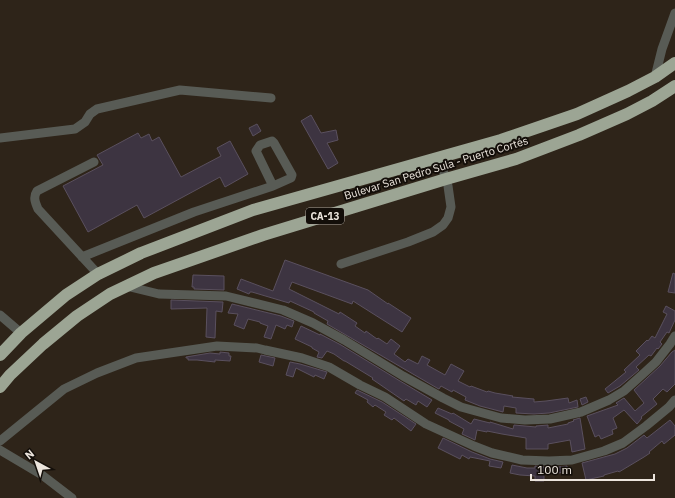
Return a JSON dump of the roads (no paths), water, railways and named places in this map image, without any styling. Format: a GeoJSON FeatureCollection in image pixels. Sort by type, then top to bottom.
{"type":"FeatureCollection","features":[{"type":"Feature","properties":{"kind":"highway","name":"Bulevar San Pedro Sula - Puerto Cortés"},"geometry":{"type":"LineString","coordinates":[[1,351],[66,295],[98,274],[141,253],[253,210],[501,140],[577,114],[655,77],[675,63]]}},
{"type":"Feature","properties":{"kind":"highway","name":"Bulevar San Pedro Sula - Puerto Cortés"},"geometry":{"type":"LineString","coordinates":[[0,387],[10,375],[43,344],[77,316],[110,294],[154,273],[262,235],[516,159],[579,135],[627,114],[652,101],[675,86]]}},
{"type":"Feature","properties":{"kind":"street"},"geometry":{"type":"LineString","coordinates":[[655,77],[662,49],[675,13]]}},
{"type":"Feature","properties":{"kind":"street"},"geometry":{"type":"LineString","coordinates":[[0,138],[75,129],[85,122],[90,114],[97,109],[180,90],[271,98]]}},
{"type":"Feature","properties":{"kind":"street"},"geometry":{"type":"LineString","coordinates":[[82,257],[194,212],[273,186],[291,178],[292,176],[272,141],[260,145],[256,151],[273,186]]}},
{"type":"Feature","properties":{"kind":"street"},"geometry":{"type":"LineString","coordinates":[[342,264],[408,242],[433,232],[443,225],[448,218],[451,207],[440,157]]}},
{"type":"Feature","properties":{"kind":"street"},"geometry":{"type":"LineString","coordinates":[[94,162],[37,191],[35,195],[35,202],[38,209],[98,274]]}},
{"type":"Feature","properties":{"kind":"street"},"geometry":{"type":"LineString","coordinates":[[126,286],[160,294],[226,296],[283,310],[313,323],[344,340],[409,380],[443,398],[462,407],[501,418],[525,420],[550,419],[581,412],[609,400],[624,391],[656,362],[675,336]]}},
{"type":"Feature","properties":{"kind":"street"},"geometry":{"type":"LineString","coordinates":[[0,315],[21,333]]}},
{"type":"Feature","properties":{"kind":"street"},"geometry":{"type":"LineString","coordinates":[[0,441],[64,389],[97,373],[136,358],[217,346],[257,348],[302,358],[329,367],[360,385],[385,397],[426,424],[492,453],[522,460],[572,460],[604,451],[623,443],[669,407],[675,400]]}},
{"type":"Feature","properties":{"kind":"street"},"geometry":{"type":"LineString","coordinates":[[0,450],[42,475],[72,498]]}}]}
